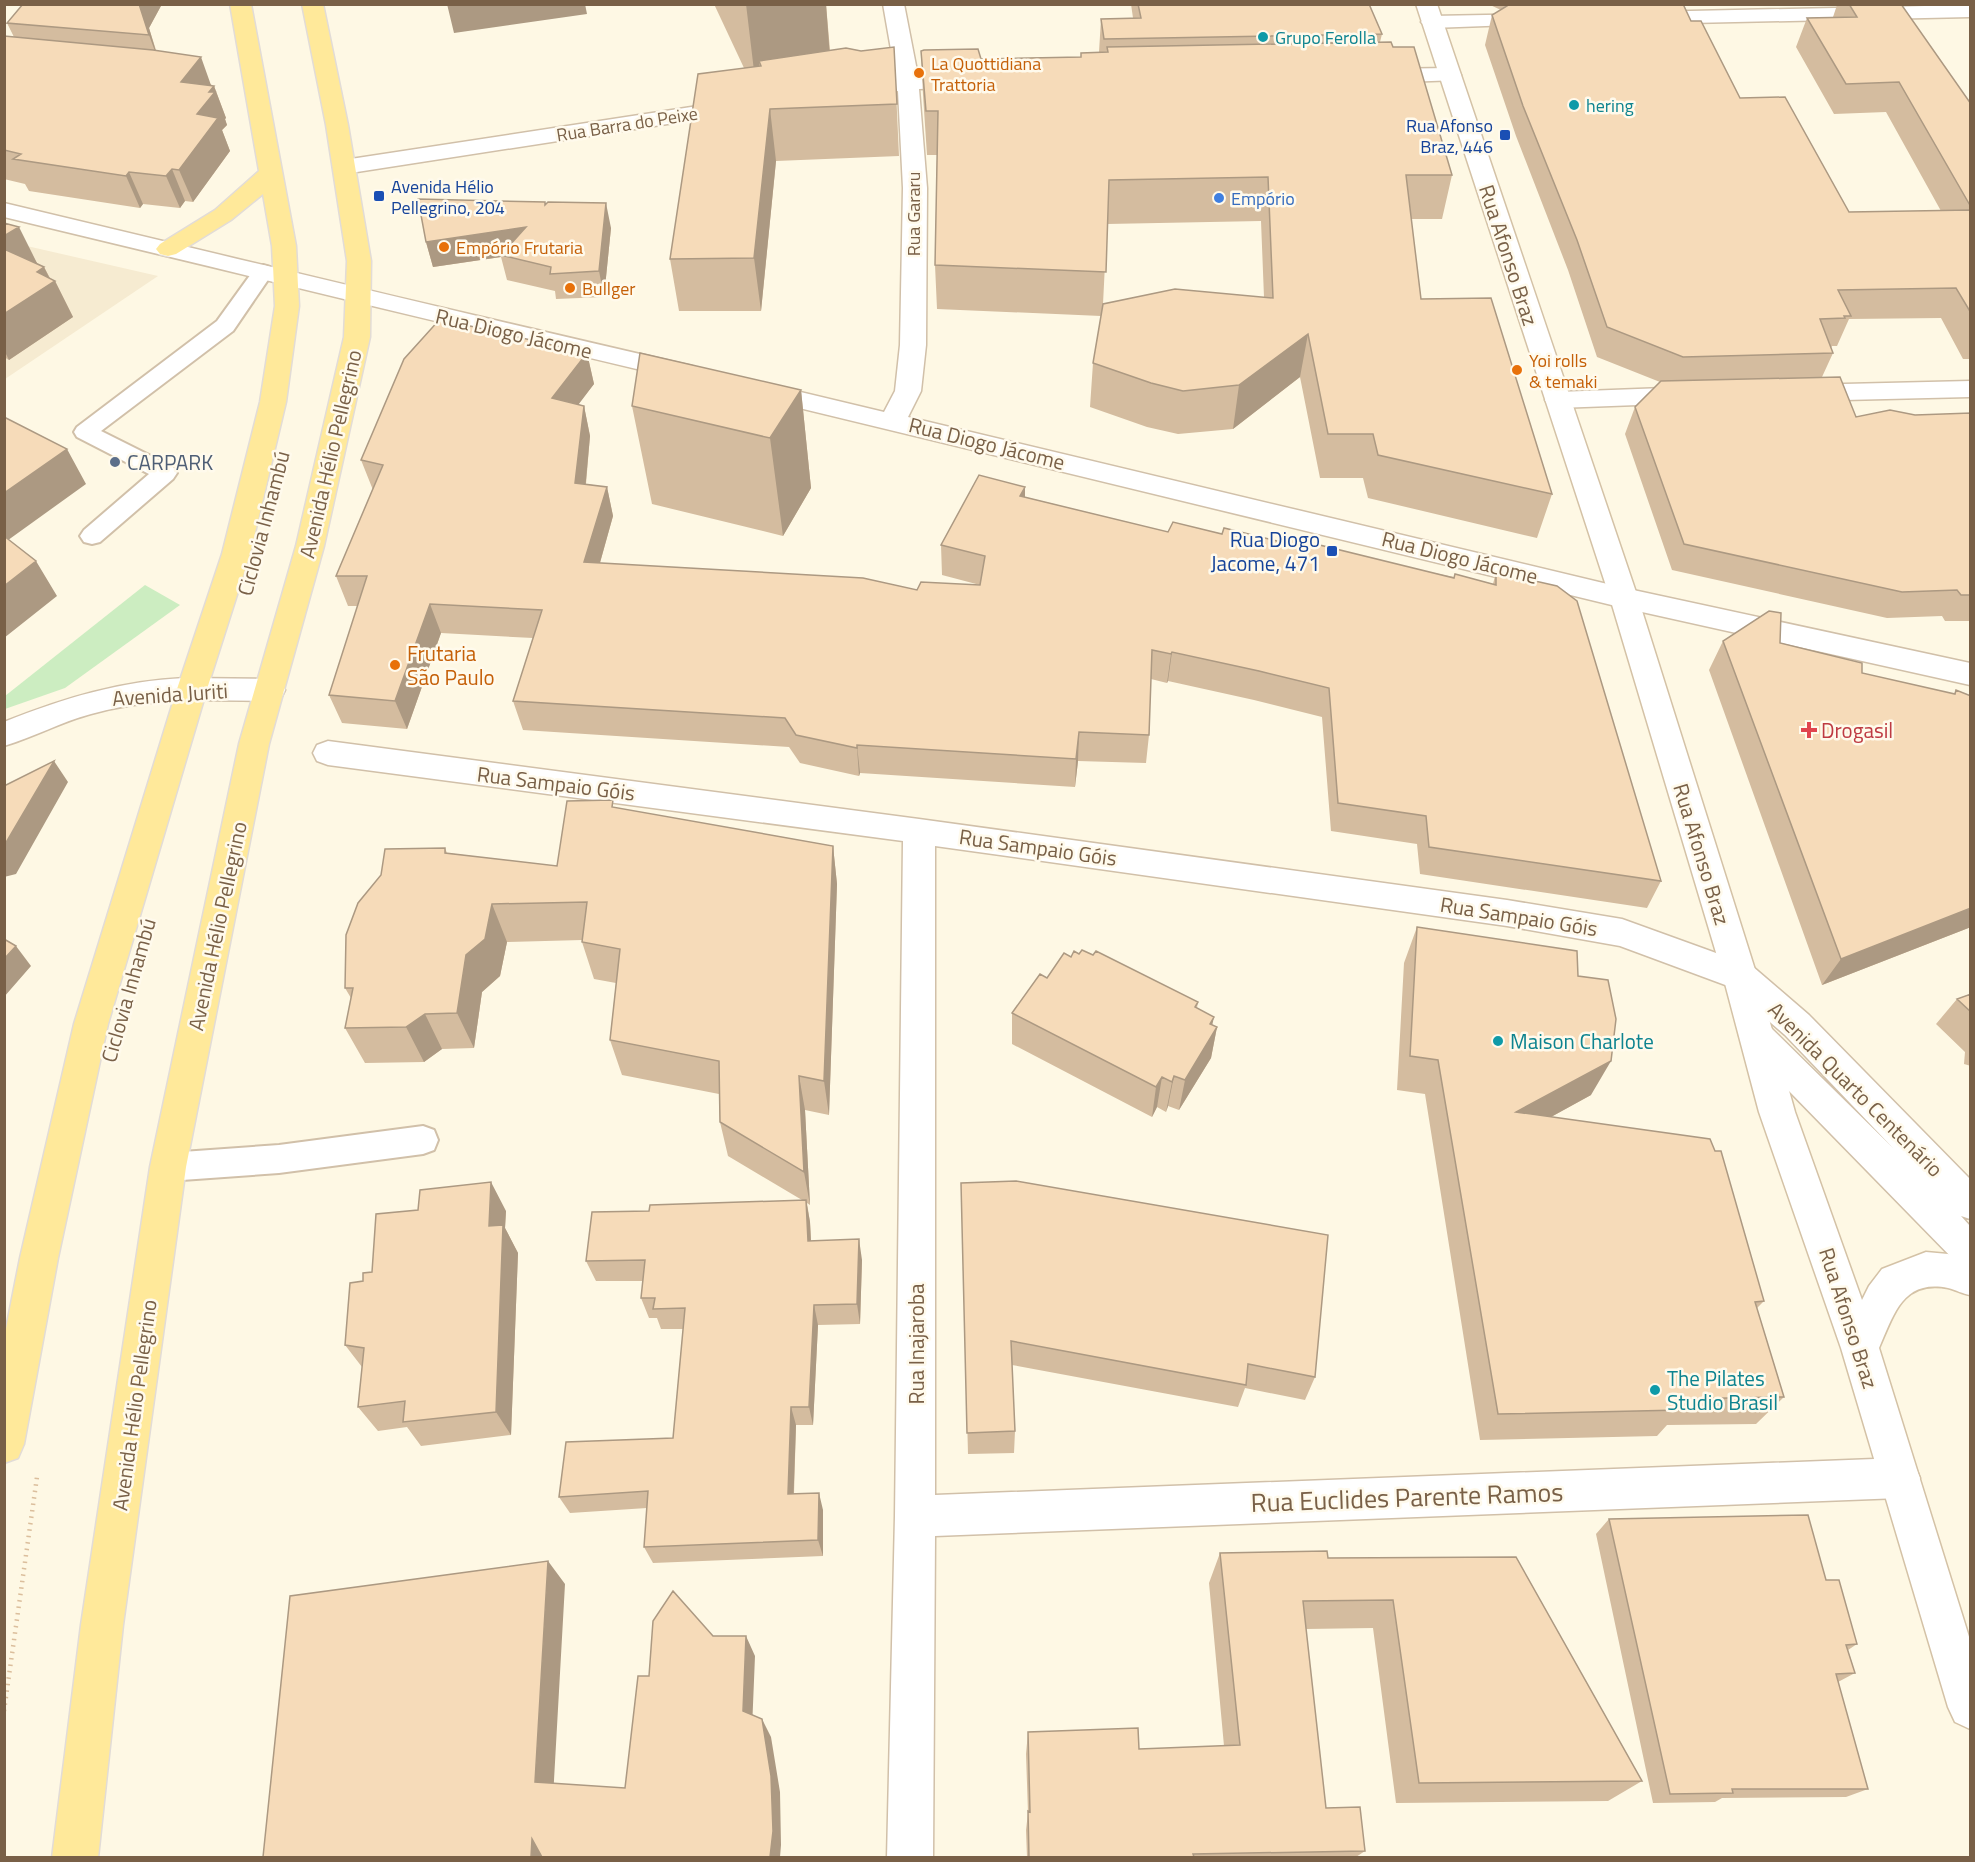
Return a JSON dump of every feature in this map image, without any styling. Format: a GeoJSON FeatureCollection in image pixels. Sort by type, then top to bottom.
{"type":"FeatureCollection","features":[{"type":"Feature","properties":{"kind":"main road"},"geometry":{"type":"LineString","coordinates":[[4,1444],[39,1258],[91,1024],[192,689],[236,554],[273,402],[286,306],[274,274],[282,228],[240,4]]}},
{"type":"Feature","properties":{"kind":"main road","name":"Avenida Hélio Pellegrino"},"geometry":{"type":"LineString","coordinates":[[75,1857],[102,1625],[168,1167],[254,744],[310,546],[357,337],[359,261],[344,167],[312,4]]}},
{"type":"Feature","properties":{"kind":"main road"},"geometry":{"type":"LineString","coordinates":[[168,249],[230,211],[250,196],[271,172]]}},
{"type":"Feature","properties":{"kind":"street","name":"Rua Gararu"},"geometry":{"type":"LineString","coordinates":[[893,4],[908,83],[915,188],[913,345],[908,392],[893,420]]}},
{"type":"Feature","properties":{"kind":"street"},"geometry":{"type":"LineString","coordinates":[[1627,18],[1971,11]]}},
{"type":"Feature","properties":{"kind":"street"},"geometry":{"type":"LineString","coordinates":[[1429,13],[1556,20]]}},
{"type":"Feature","properties":{"kind":"street","name":"Rua Afonso Braz"},"geometry":{"type":"LineString","coordinates":[[1429,13],[1624,598],[1740,976],[1778,1112],[1860,1348],[1971,1707]]}},
{"type":"Feature","properties":{"kind":"street"},"geometry":{"type":"LineString","coordinates":[[1355,76],[1450,75]]}},
{"type":"Feature","properties":{"kind":"street"},"geometry":{"type":"LineString","coordinates":[[824,94],[908,83],[990,82]]}},
{"type":"Feature","properties":{"kind":"street","name":"Rua Barra do Peixe"},"geometry":{"type":"LineString","coordinates":[[344,167],[754,105]]}},
{"type":"Feature","properties":{"kind":"street","name":"Rua Diogo Jácome"},"geometry":{"type":"LineString","coordinates":[[4,210],[274,274],[358,297],[893,420],[1624,598],[1971,674]]}},
{"type":"Feature","properties":{"kind":"street"},"geometry":{"type":"LineString","coordinates":[[1773,393],[1971,389]]}},
{"type":"Feature","properties":{"kind":"street"},"geometry":{"type":"LineString","coordinates":[[1558,400],[1715,395]]}},
{"type":"Feature","properties":{"kind":"street","name":"Avenida Juriti"},"geometry":{"type":"LineString","coordinates":[[4,735],[100,699],[192,689],[270,690]]}},
{"type":"Feature","properties":{"kind":"street","name":"Rua Sampaio Góis"},"geometry":{"type":"LineString","coordinates":[[328,753],[918,831],[1507,913],[1622,933],[1740,976]]}},
{"type":"Feature","properties":{"kind":"street","name":"Rua Inajaroba"},"geometry":{"type":"LineString","coordinates":[[910,1857],[915,1516],[918,831]]}},
{"type":"Feature","properties":{"kind":"street","name":"Avenida Quarto Centenário"},"geometry":{"type":"LineString","coordinates":[[1740,976],[1797,1025],[1971,1203]]}},
{"type":"Feature","properties":{"kind":"street","name":"Avenida Quarto Centenário"},"geometry":{"type":"LineString","coordinates":[[1756,1035],[1971,1251]]}},
{"type":"Feature","properties":{"kind":"street"},"geometry":{"type":"LineString","coordinates":[[1860,1348],[1882,1299],[1895,1281],[1926,1269],[1948,1271],[1971,1278]]}},
{"type":"Feature","properties":{"kind":"street","name":"Rua Euclides Parente Ramos"},"geometry":{"type":"LineString","coordinates":[[915,1516],[1900,1478]]}},
{"type":"Feature","properties":{"kind":"lane"},"geometry":{"type":"LineString","coordinates":[[92,536],[165,473],[85,432],[225,326],[274,274]]}},
{"type":"Feature","properties":{"kind":"lane"},"geometry":{"type":"LineString","coordinates":[[168,1167],[279,1159],[423,1140]]}},
{"type":"Feature","properties":{"kind":"path"},"geometry":{"type":"LineString","coordinates":[[4,1711],[38,1471]]}},
{"type":"Feature","properties":{"kind":"shaded area"},"geometry":{"type":"Polygon","coordinates":[[[5,241],[158,276],[5,379],[5,241]]]}},
{"type":"Feature","properties":{"kind":"green space"},"geometry":{"type":"Polygon","coordinates":[[[145,585],[180,605],[65,688],[5,709],[5,696],[145,585]]]}},
{"type":"Feature","properties":{"kind":"building"},"geometry":{"type":"Polygon","coordinates":[[[23,4],[139,4],[149,35],[7,23],[23,4]]]}},
{"type":"Feature","properties":{"kind":"building"},"geometry":{"type":"Polygon","coordinates":[[[1138,4],[1369,4],[1382,34],[1104,39],[1101,19],[1141,18],[1138,4]]]}},
{"type":"Feature","properties":{"kind":"building"},"geometry":{"type":"Polygon","coordinates":[[[1510,4],[1683,4],[1691,21],[1701,21],[1740,98],[1785,97],[1849,212],[1971,210],[1971,313],[1956,288],[1838,290],[1851,316],[1820,319],[1833,353],[1683,357],[1607,327],[1577,240],[1523,106],[1492,15],[1510,4]]]}},
{"type":"Feature","properties":{"kind":"building"},"geometry":{"type":"Polygon","coordinates":[[[1849,4],[1901,4],[1971,104],[1971,207],[1899,82],[1846,84],[1807,18],[1857,17],[1849,4]]]}},
{"type":"Feature","properties":{"kind":"building"},"geometry":{"type":"Polygon","coordinates":[[[4,36],[153,50],[201,57],[181,82],[214,86],[209,92],[215,92],[197,114],[218,118],[179,170],[172,169],[166,176],[129,172],[126,176],[13,159],[21,154],[4,150],[4,36]]]}},
{"type":"Feature","properties":{"kind":"building"},"geometry":{"type":"Polygon","coordinates":[[[1391,42],[1393,47],[1414,47],[1452,175],[1406,175],[1421,299],[1491,298],[1552,494],[1378,455],[1373,434],[1328,434],[1308,334],[1239,385],[1183,391],[1151,383],[1093,363],[1103,304],[1175,289],[1273,298],[1268,177],[1109,180],[1106,272],[935,265],[938,111],[926,111],[921,51],[978,49],[981,59],[1081,57],[1081,53],[1108,52],[1107,47],[1391,42]]]}},
{"type":"Feature","properties":{"kind":"building"},"geometry":{"type":"Polygon","coordinates":[[[894,47],[897,104],[770,109],[754,258],[670,259],[698,74],[761,66],[759,61],[846,48],[861,51],[894,47]]]}},
{"type":"Feature","properties":{"kind":"building"},"geometry":{"type":"Polygon","coordinates":[[[418,199],[545,202],[545,205],[548,202],[606,203],[599,271],[550,274],[551,267],[501,255],[526,227],[426,242],[418,199]]]}},
{"type":"Feature","properties":{"kind":"building"},"geometry":{"type":"Polygon","coordinates":[[[4,223],[19,227],[4,236],[4,223]]]}},
{"type":"Feature","properties":{"kind":"building"},"geometry":{"type":"Polygon","coordinates":[[[4,249],[44,267],[37,272],[55,281],[4,314],[4,249]]]}},
{"type":"Feature","properties":{"kind":"building"},"geometry":{"type":"Polygon","coordinates":[[[440,319],[587,353],[552,398],[584,406],[575,483],[607,487],[584,562],[863,578],[917,590],[921,582],[980,585],[985,556],[941,545],[979,475],[1025,487],[1020,496],[1168,532],[1173,522],[1222,534],[1224,528],[1289,544],[1291,538],[1454,578],[1455,574],[1496,585],[1496,572],[1557,586],[1577,601],[1661,881],[1429,847],[1426,816],[1338,803],[1329,688],[1172,652],[1171,654],[1152,650],[1149,735],[1079,732],[1076,759],[857,745],[857,748],[796,735],[785,718],[513,701],[542,610],[430,604],[395,701],[329,695],[367,576],[336,576],[383,465],[361,460],[404,359],[440,319]]]}},
{"type":"Feature","properties":{"kind":"building"},"geometry":{"type":"Polygon","coordinates":[[[640,353],[801,390],[770,438],[632,406],[640,353]]]}},
{"type":"Feature","properties":{"kind":"building"},"geometry":{"type":"Polygon","coordinates":[[[1840,377],[1856,417],[1890,410],[1915,415],[1971,413],[1971,595],[1961,595],[1957,590],[1902,592],[1684,544],[1635,407],[1661,381],[1840,377]]]}},
{"type":"Feature","properties":{"kind":"building"},"geometry":{"type":"Polygon","coordinates":[[[4,417],[67,449],[4,493],[4,417]]]}},
{"type":"Feature","properties":{"kind":"building"},"geometry":{"type":"Polygon","coordinates":[[[4,536],[36,561],[4,586],[4,536]]]}},
{"type":"Feature","properties":{"kind":"building"},"geometry":{"type":"Polygon","coordinates":[[[1769,611],[1781,613],[1780,643],[1862,663],[1862,673],[1955,694],[1956,690],[1971,696],[1971,908],[1841,959],[1723,641],[1769,611]]]}},
{"type":"Feature","properties":{"kind":"building"},"geometry":{"type":"Polygon","coordinates":[[[54,761],[4,846],[4,786],[54,761]]]}},
{"type":"Feature","properties":{"kind":"building"},"geometry":{"type":"Polygon","coordinates":[[[613,800],[612,807],[833,846],[824,1081],[799,1076],[804,1172],[720,1122],[719,1061],[610,1040],[620,949],[582,942],[587,902],[492,904],[485,939],[466,955],[457,1013],[425,1014],[406,1027],[345,1028],[353,988],[345,988],[346,935],[358,903],[381,875],[385,849],[445,848],[445,853],[557,866],[567,801],[613,800]]]}},
{"type":"Feature","properties":{"kind":"building"},"geometry":{"type":"Polygon","coordinates":[[[1417,927],[1577,951],[1578,976],[1608,980],[1616,1019],[1611,1061],[1516,1112],[1710,1139],[1715,1151],[1721,1151],[1764,1301],[1755,1302],[1784,1397],[1679,1399],[1681,1410],[1498,1414],[1438,1060],[1410,1056],[1417,927]]]}},
{"type":"Feature","properties":{"kind":"building"},"geometry":{"type":"Polygon","coordinates":[[[4,939],[16,946],[4,959],[4,939]]]}},
{"type":"Feature","properties":{"kind":"building"},"geometry":{"type":"Polygon","coordinates":[[[1082,950],[1093,955],[1096,951],[1198,1002],[1195,1007],[1214,1017],[1210,1024],[1217,1027],[1185,1080],[1174,1076],[1172,1082],[1162,1077],[1156,1087],[1012,1013],[1040,974],[1047,978],[1064,953],[1071,957],[1074,951],[1079,954],[1082,950]]]}},
{"type":"Feature","properties":{"kind":"building"},"geometry":{"type":"Polygon","coordinates":[[[1971,994],[1971,1012],[1957,999],[1971,994]]]}},
{"type":"Feature","properties":{"kind":"building"},"geometry":{"type":"Polygon","coordinates":[[[1016,1181],[1328,1235],[1315,1377],[1248,1364],[1246,1385],[1011,1341],[1015,1431],[967,1433],[961,1183],[1016,1181]]]}},
{"type":"Feature","properties":{"kind":"building"},"geometry":{"type":"Polygon","coordinates":[[[491,1182],[489,1226],[503,1225],[496,1412],[403,1422],[405,1401],[358,1407],[364,1348],[345,1345],[350,1283],[363,1281],[363,1273],[372,1272],[376,1214],[418,1210],[420,1190],[491,1182]]]}},
{"type":"Feature","properties":{"kind":"building"},"geometry":{"type":"Polygon","coordinates":[[[806,1200],[808,1241],[859,1239],[857,1304],[814,1305],[809,1407],[791,1407],[788,1494],[819,1493],[818,1540],[644,1547],[648,1491],[559,1497],[566,1442],[673,1438],[685,1308],[653,1309],[655,1298],[641,1298],[645,1260],[586,1261],[592,1212],[649,1211],[650,1205],[806,1200]]]}},
{"type":"Feature","properties":{"kind":"building"},"geometry":{"type":"Polygon","coordinates":[[[1808,1515],[1826,1580],[1839,1580],[1857,1644],[1846,1645],[1855,1673],[1836,1674],[1868,1789],[1732,1789],[1733,1793],[1670,1794],[1609,1519],[1808,1515]]]}},
{"type":"Feature","properties":{"kind":"building"},"geometry":{"type":"Polygon","coordinates":[[[1327,1551],[1328,1558],[1516,1557],[1642,1781],[1419,1783],[1393,1600],[1303,1601],[1326,1808],[1360,1807],[1365,1851],[1193,1854],[1194,1857],[1029,1857],[1028,1732],[1138,1728],[1139,1749],[1240,1745],[1220,1553],[1327,1551]]]}},
{"type":"Feature","properties":{"kind":"building"},"geometry":{"type":"Polygon","coordinates":[[[548,1561],[535,1782],[625,1788],[638,1676],[649,1676],[653,1621],[673,1591],[713,1636],[746,1636],[743,1711],[762,1719],[771,1776],[773,1831],[770,1857],[542,1857],[532,1839],[531,1857],[263,1857],[290,1596],[548,1561]]]}},
{"type":"Feature","properties":{"kind":"place","name":"Grupo Ferolla"},"geometry":{"type":"Point","coordinates":[1263,37]}},
{"type":"Feature","properties":{"kind":"place","name":"La Quottidiana Trattoria"},"geometry":{"type":"Point","coordinates":[919,73]}},
{"type":"Feature","properties":{"kind":"place","name":"hering"},"geometry":{"type":"Point","coordinates":[1574,105]}},
{"type":"Feature","properties":{"kind":"place","name":"Rua Afonso Braz, 446"},"geometry":{"type":"Point","coordinates":[1505,135]}},
{"type":"Feature","properties":{"kind":"place","name":"Avenida Hélio Pellegrino, 204"},"geometry":{"type":"Point","coordinates":[379,196]}},
{"type":"Feature","properties":{"kind":"place","name":"Empório"},"geometry":{"type":"Point","coordinates":[1219,198]}},
{"type":"Feature","properties":{"kind":"place","name":"Empório Frutaria"},"geometry":{"type":"Point","coordinates":[444,247]}},
{"type":"Feature","properties":{"kind":"place","name":"Bullger"},"geometry":{"type":"Point","coordinates":[570,288]}},
{"type":"Feature","properties":{"kind":"place","name":"Yoi rolls & temaki"},"geometry":{"type":"Point","coordinates":[1517,370]}},
{"type":"Feature","properties":{"kind":"place","name":"CARPARK"},"geometry":{"type":"Point","coordinates":[115,462]}},
{"type":"Feature","properties":{"kind":"place","name":"Rua Diogo Jacome, 471"},"geometry":{"type":"Point","coordinates":[1332,551]}},
{"type":"Feature","properties":{"kind":"place","name":"Frutaria São Paulo"},"geometry":{"type":"Point","coordinates":[395,665]}},
{"type":"Feature","properties":{"kind":"place","name":"Drogasil"},"geometry":{"type":"Point","coordinates":[1809,730]}},
{"type":"Feature","properties":{"kind":"place","name":"Maison Charlote"},"geometry":{"type":"Point","coordinates":[1498,1041]}},
{"type":"Feature","properties":{"kind":"place","name":"The Pilates Studio Brasil"},"geometry":{"type":"Point","coordinates":[1655,1390]}}]}
